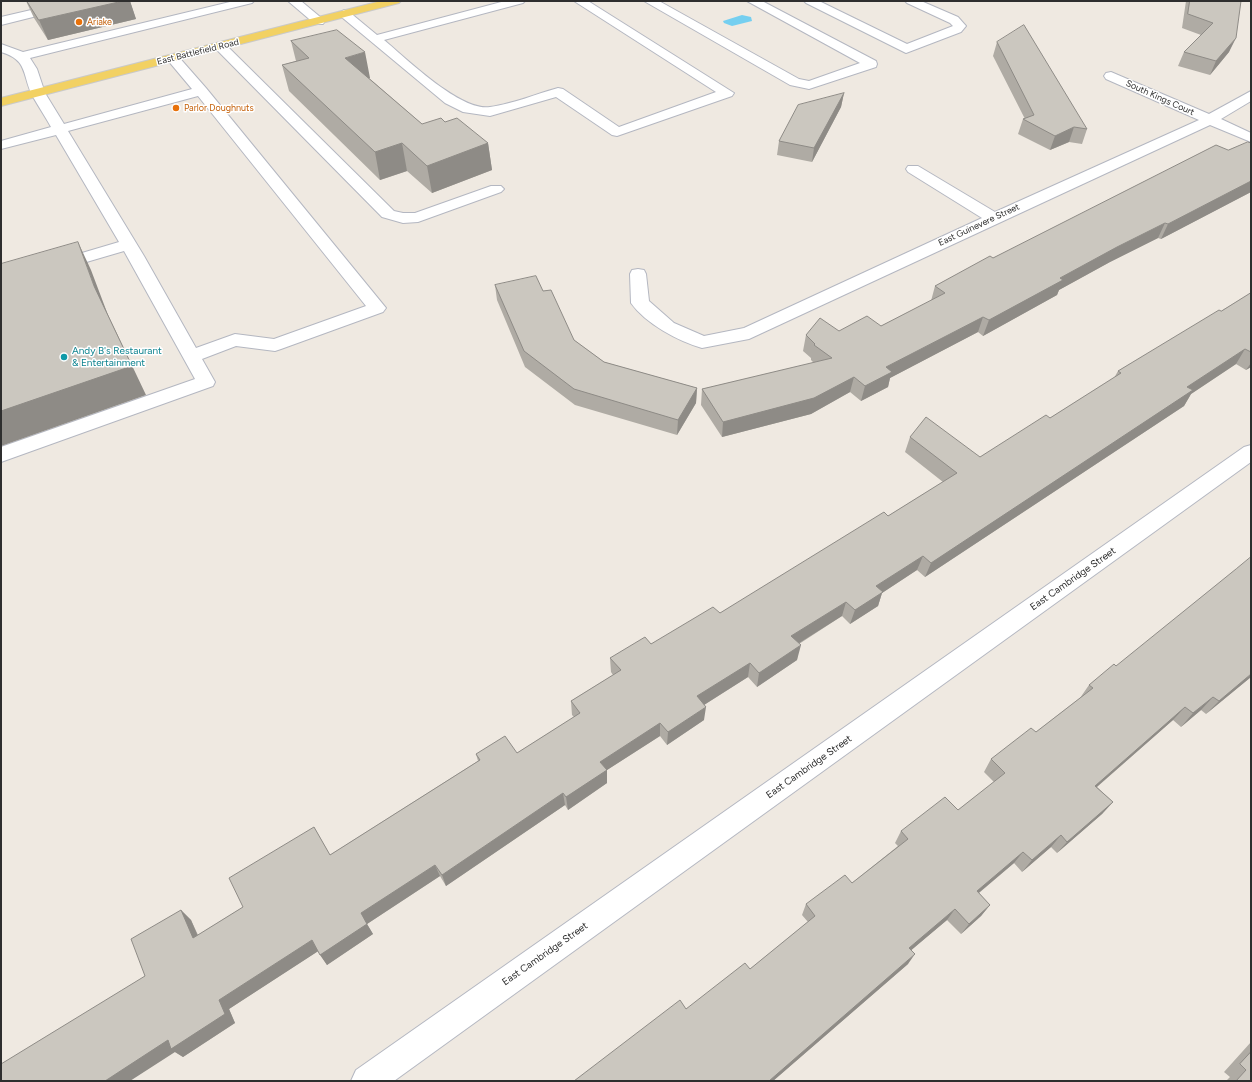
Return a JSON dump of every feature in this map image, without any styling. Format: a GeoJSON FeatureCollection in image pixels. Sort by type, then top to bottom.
{"type":"FeatureCollection","features":[{"type":"Feature","properties":{"kind":"main road","name":"East Battlefield Road"},"geometry":{"type":"LineString","coordinates":[[1,102],[395,1]]}},
{"type":"Feature","properties":{"kind":"street"},"geometry":{"type":"LineString","coordinates":[[1,21],[85,1]]}},
{"type":"Feature","properties":{"kind":"street"},"geometry":{"type":"LineString","coordinates":[[1,48],[23,56],[248,1]]}},
{"type":"Feature","properties":{"kind":"street"},"geometry":{"type":"LineString","coordinates":[[294,1],[319,21]]}},
{"type":"Feature","properties":{"kind":"street"},"geometry":{"type":"LineString","coordinates":[[376,39],[519,1]]}},
{"type":"Feature","properties":{"kind":"street"},"geometry":{"type":"LineString","coordinates":[[344,14],[450,100],[468,110],[490,112],[558,92],[617,132],[727,93],[580,1]]}},
{"type":"Feature","properties":{"kind":"street"},"geometry":{"type":"LineString","coordinates":[[650,1],[795,82],[802,84],[816,83],[871,64],[753,1]]}},
{"type":"Feature","properties":{"kind":"street"},"geometry":{"type":"LineString","coordinates":[[810,1],[906,49],[957,29],[960,26],[954,20],[911,1]]}},
{"type":"Feature","properties":{"kind":"street"},"geometry":{"type":"LineString","coordinates":[[181,6],[190,15]]}},
{"type":"Feature","properties":{"kind":"street"},"geometry":{"type":"LineString","coordinates":[[220,46],[388,214],[396,218],[406,219],[418,217],[496,189]]}},
{"type":"Feature","properties":{"kind":"street"},"geometry":{"type":"LineString","coordinates":[[1,455],[206,382],[129,244],[38,93],[33,73],[23,56]]}},
{"type":"Feature","properties":{"kind":"street"},"geometry":{"type":"LineString","coordinates":[[172,58],[377,308],[275,345],[235,340],[192,356]]}},
{"type":"Feature","properties":{"kind":"street","name":"South Kings Court"},"geometry":{"type":"LineString","coordinates":[[1110,76],[1251,138]]}},
{"type":"Feature","properties":{"kind":"street"},"geometry":{"type":"LineString","coordinates":[[1,145],[200,91]]}},
{"type":"Feature","properties":{"kind":"street","name":"East Guinevere Street"},"geometry":{"type":"LineString","coordinates":[[638,274],[640,303],[668,327],[702,342],[749,333],[994,218],[1210,120],[1251,95]]}},
{"type":"Feature","properties":{"kind":"street"},"geometry":{"type":"LineString","coordinates":[[913,168],[994,218]]}},
{"type":"Feature","properties":{"kind":"street"},"geometry":{"type":"LineString","coordinates":[[1,282],[129,244]]}},
{"type":"Feature","properties":{"kind":"street","name":"East Cambridge Street"},"geometry":{"type":"LineString","coordinates":[[367,1081],[1251,452]]}},
{"type":"Feature","properties":{"kind":"water"},"geometry":{"type":"Polygon","coordinates":[[[742,15],[751,17],[752,21],[732,26],[724,23],[723,21],[742,15]]]}},
{"type":"Feature","properties":{"kind":"building"},"geometry":{"type":"Polygon","coordinates":[[[27,1],[123,1],[39,20],[27,1]]]}},
{"type":"Feature","properties":{"kind":"building"},"geometry":{"type":"Polygon","coordinates":[[[1190,1],[1241,1],[1236,38],[1216,61],[1184,52],[1213,23],[1188,14],[1190,1]]]}},
{"type":"Feature","properties":{"kind":"building"},"geometry":{"type":"Polygon","coordinates":[[[1024,25],[1087,129],[1074,127],[1055,136],[1023,119],[1034,115],[997,42],[1024,25]]]}},
{"type":"Feature","properties":{"kind":"building"},"geometry":{"type":"Polygon","coordinates":[[[337,30],[365,52],[345,58],[422,124],[441,118],[445,122],[457,118],[488,143],[427,166],[402,143],[375,152],[282,65],[309,58],[291,41],[337,30]]]}},
{"type":"Feature","properties":{"kind":"building"},"geometry":{"type":"Polygon","coordinates":[[[844,93],[814,148],[779,141],[798,105],[844,93]]]}},
{"type":"Feature","properties":{"kind":"building"},"geometry":{"type":"Polygon","coordinates":[[[1248,142],[1251,143],[1251,181],[1168,224],[1165,223],[1117,247],[1060,278],[1063,280],[989,320],[983,317],[886,367],[892,372],[865,386],[854,377],[814,398],[723,422],[702,389],[832,358],[814,345],[815,344],[806,335],[820,318],[839,331],[867,316],[881,326],[945,293],[935,286],[990,256],[993,258],[1216,145],[1228,150],[1248,142]]]}},
{"type":"Feature","properties":{"kind":"building","name":"Andy B's Restaurant & Entertainment"},"geometry":{"type":"Polygon","coordinates":[[[78,242],[94,286],[132,366],[1,411],[1,264],[78,242]]]}},
{"type":"Feature","properties":{"kind":"building"},"geometry":{"type":"Polygon","coordinates":[[[536,276],[543,291],[551,290],[574,340],[604,362],[697,388],[678,420],[574,389],[524,351],[495,285],[536,276]]]}},
{"type":"Feature","properties":{"kind":"building"},"geometry":{"type":"Polygon","coordinates":[[[1251,293],[1251,352],[1245,349],[1187,387],[1193,390],[931,563],[923,556],[876,586],[883,592],[855,610],[846,602],[791,636],[801,645],[759,673],[750,663],[697,696],[706,707],[668,732],[660,723],[600,762],[607,770],[566,797],[563,793],[442,875],[435,865],[361,913],[367,924],[320,955],[312,940],[219,1000],[225,1014],[171,1049],[168,1040],[105,1081],[1,1081],[1,1064],[145,976],[131,939],[181,910],[193,938],[243,907],[229,878],[314,827],[330,855],[480,760],[476,754],[505,736],[517,753],[580,713],[571,701],[621,670],[610,658],[645,637],[651,644],[713,607],[720,613],[884,512],[888,516],[957,473],[910,437],[926,417],[980,457],[1046,415],[1050,418],[1121,373],[1118,371],[1219,310],[1221,311],[1251,293]]]}},
{"type":"Feature","properties":{"kind":"building"},"geometry":{"type":"Polygon","coordinates":[[[1251,557],[1251,674],[1219,701],[1213,697],[1193,713],[1185,707],[1095,786],[1113,802],[1067,842],[1061,835],[1032,860],[1023,852],[977,891],[990,905],[969,924],[955,909],[909,948],[915,954],[769,1081],[574,1081],[680,1000],[686,1009],[745,963],[750,969],[815,916],[806,904],[845,875],[852,883],[908,839],[901,831],[945,797],[958,810],[1005,773],[991,759],[1031,728],[1036,732],[1093,688],[1089,685],[1114,664],[1116,666],[1251,557]]]}},
{"type":"Feature","properties":{"kind":"building"},"geometry":{"type":"Polygon","coordinates":[[[1251,1052],[1251,1081],[1236,1081],[1246,1070],[1240,1064],[1251,1052]]]}},
{"type":"Feature","properties":{"kind":"place","name":"Ariake"},"geometry":{"type":"Point","coordinates":[79,22]}},
{"type":"Feature","properties":{"kind":"place","name":"Parlor Doughnuts"},"geometry":{"type":"Point","coordinates":[176,108]}},
{"type":"Feature","properties":{"kind":"place","name":"Andy B's Restaurant & Entertainment"},"geometry":{"type":"Point","coordinates":[64,357]}}]}
